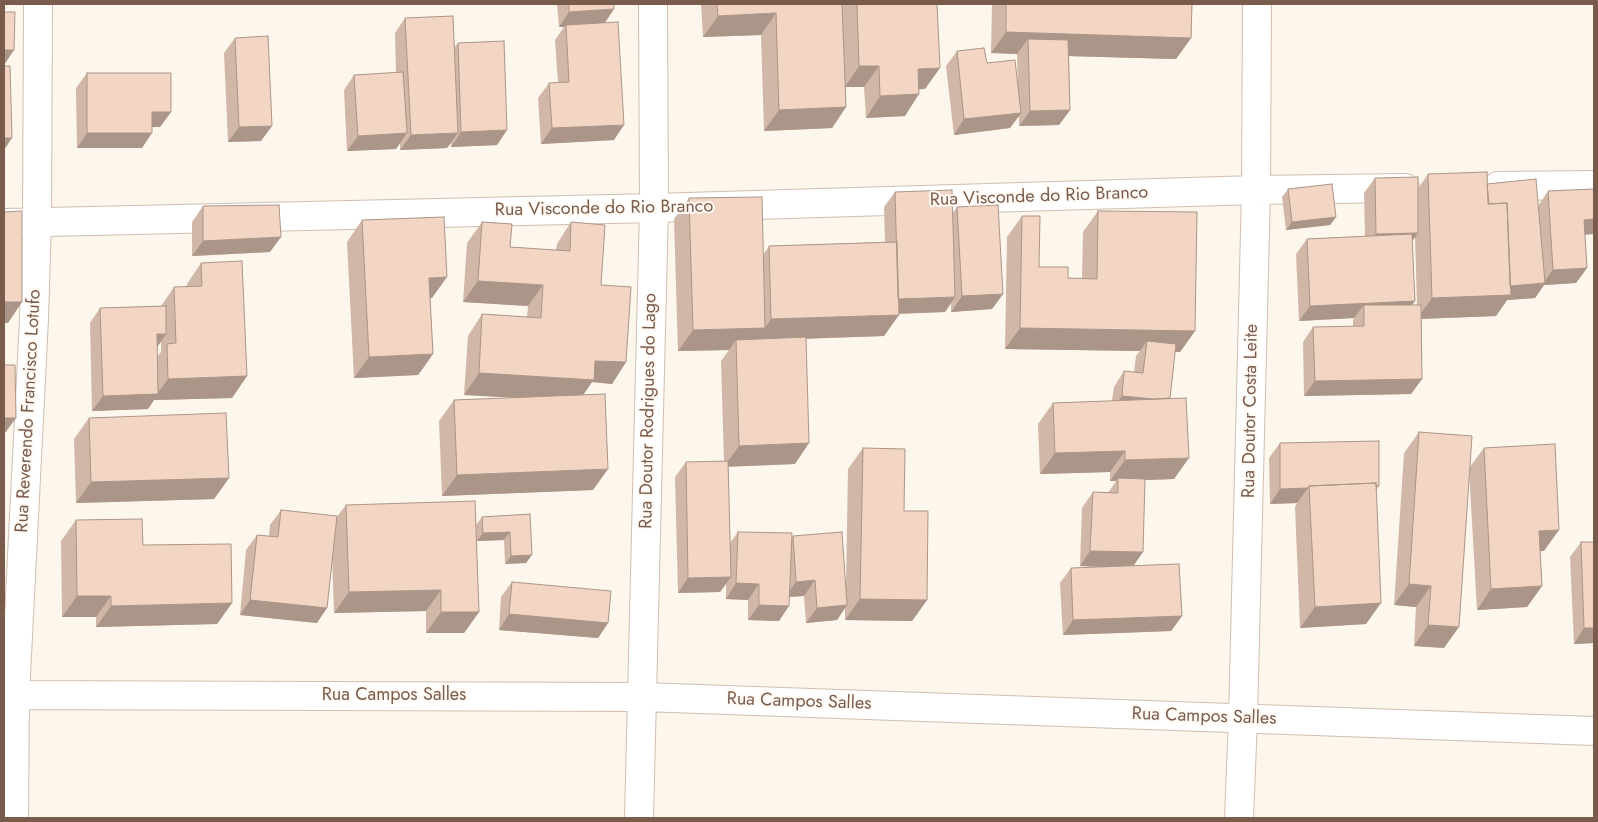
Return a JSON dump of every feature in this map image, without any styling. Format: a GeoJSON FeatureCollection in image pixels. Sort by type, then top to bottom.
{"type":"FeatureCollection","features":[{"type":"Feature","properties":{"kind":"street","name":"Rua Doutor Rodrigues do Lago"},"geometry":{"type":"LineString","coordinates":[[639,818],[654,208],[653,4]]}},
{"type":"Feature","properties":{"kind":"street","name":"Rua Doutor Costa Leite"},"geometry":{"type":"LineString","coordinates":[[1239,818],[1256,190],[1257,4]]}},
{"type":"Feature","properties":{"kind":"street","name":"Rua Reverendo Francisco Lotufo"},"geometry":{"type":"LineString","coordinates":[[14,818],[10,695],[33,329],[37,221],[29,13]]}},
{"type":"Feature","properties":{"kind":"street"},"geometry":{"type":"LineString","coordinates":[[1475,187],[1594,185]]}},
{"type":"Feature","properties":{"kind":"street","name":"Rua Visconde do Rio Branco"},"geometry":{"type":"LineString","coordinates":[[4,223],[654,208],[1256,190],[1425,188]]}},
{"type":"Feature","properties":{"kind":"street","name":"Rua Campos Salles"},"geometry":{"type":"LineString","coordinates":[[10,695],[643,697],[1594,731]]}},
{"type":"Feature","properties":{"kind":"building"},"geometry":{"type":"Polygon","coordinates":[[[569,4],[614,4],[614,9],[569,12],[569,4]]]}},
{"type":"Feature","properties":{"kind":"building"},"geometry":{"type":"Polygon","coordinates":[[[717,4],[842,4],[846,107],[779,110],[776,13],[718,16],[717,4]]]}},
{"type":"Feature","properties":{"kind":"building"},"geometry":{"type":"Polygon","coordinates":[[[857,4],[937,4],[940,68],[918,69],[919,94],[880,96],[879,66],[859,66],[857,4]]]}},
{"type":"Feature","properties":{"kind":"building"},"geometry":{"type":"Polygon","coordinates":[[[1006,4],[1192,4],[1191,38],[1006,32],[1006,4]]]}},
{"type":"Feature","properties":{"kind":"building"},"geometry":{"type":"Polygon","coordinates":[[[4,12],[15,12],[14,50],[4,50],[4,12]]]}},
{"type":"Feature","properties":{"kind":"building"},"geometry":{"type":"Polygon","coordinates":[[[453,16],[458,133],[411,135],[405,18],[453,16]]]}},
{"type":"Feature","properties":{"kind":"building"},"geometry":{"type":"Polygon","coordinates":[[[618,22],[624,125],[552,128],[549,83],[569,82],[566,25],[618,22]]]}},
{"type":"Feature","properties":{"kind":"building"},"geometry":{"type":"Polygon","coordinates":[[[268,36],[272,126],[239,127],[235,38],[268,36]]]}},
{"type":"Feature","properties":{"kind":"building"},"geometry":{"type":"Polygon","coordinates":[[[1028,39],[1068,40],[1070,110],[1030,111],[1028,39]]]}},
{"type":"Feature","properties":{"kind":"building"},"geometry":{"type":"Polygon","coordinates":[[[504,41],[507,130],[461,132],[458,43],[504,41]]]}},
{"type":"Feature","properties":{"kind":"building"},"geometry":{"type":"Polygon","coordinates":[[[984,48],[987,63],[1015,60],[1021,113],[964,119],[957,51],[984,48]]]}},
{"type":"Feature","properties":{"kind":"building"},"geometry":{"type":"Polygon","coordinates":[[[4,66],[10,66],[12,138],[4,138],[4,66]]]}},
{"type":"Feature","properties":{"kind":"building"},"geometry":{"type":"Polygon","coordinates":[[[403,72],[407,133],[358,136],[354,75],[403,72]]]}},
{"type":"Feature","properties":{"kind":"building"},"geometry":{"type":"Polygon","coordinates":[[[87,73],[171,73],[171,112],[152,112],[152,133],[87,133],[87,73]]]}},
{"type":"Feature","properties":{"kind":"building"},"geometry":{"type":"Polygon","coordinates":[[[1487,172],[1488,204],[1507,203],[1511,295],[1432,298],[1428,174],[1487,172]]]}},
{"type":"Feature","properties":{"kind":"building"},"geometry":{"type":"Polygon","coordinates":[[[1418,177],[1418,233],[1376,234],[1375,178],[1418,177]]]}},
{"type":"Feature","properties":{"kind":"building"},"geometry":{"type":"Polygon","coordinates":[[[1536,179],[1545,283],[1510,286],[1507,203],[1489,204],[1487,184],[1536,179]]]}},
{"type":"Feature","properties":{"kind":"building"},"geometry":{"type":"Polygon","coordinates":[[[1332,184],[1336,217],[1292,222],[1288,189],[1332,184]]]}},
{"type":"Feature","properties":{"kind":"building"},"geometry":{"type":"Polygon","coordinates":[[[1594,189],[1594,219],[1584,220],[1587,268],[1553,270],[1548,191],[1594,189]]]}},
{"type":"Feature","properties":{"kind":"building"},"geometry":{"type":"Polygon","coordinates":[[[952,190],[955,297],[898,299],[895,192],[952,190]]]}},
{"type":"Feature","properties":{"kind":"building"},"geometry":{"type":"Polygon","coordinates":[[[762,197],[765,328],[693,330],[689,198],[762,197]]]}},
{"type":"Feature","properties":{"kind":"building"},"geometry":{"type":"Polygon","coordinates":[[[279,205],[281,237],[203,241],[203,206],[279,205]]]}},
{"type":"Feature","properties":{"kind":"building"},"geometry":{"type":"Polygon","coordinates":[[[998,205],[1003,294],[962,296],[957,207],[998,205]]]}},
{"type":"Feature","properties":{"kind":"building"},"geometry":{"type":"Polygon","coordinates":[[[22,211],[22,302],[4,302],[4,212],[22,211]]]}},
{"type":"Feature","properties":{"kind":"building"},"geometry":{"type":"Polygon","coordinates":[[[1098,211],[1197,212],[1195,331],[1020,328],[1022,216],[1040,216],[1039,267],[1068,267],[1068,278],[1097,279],[1098,211]]]}},
{"type":"Feature","properties":{"kind":"building"},"geometry":{"type":"Polygon","coordinates":[[[444,217],[447,277],[429,278],[433,354],[369,357],[362,220],[444,217]]]}},
{"type":"Feature","properties":{"kind":"building"},"geometry":{"type":"Polygon","coordinates":[[[482,222],[512,224],[510,247],[570,251],[571,222],[605,225],[601,285],[631,287],[626,362],[595,361],[594,380],[479,373],[482,314],[541,318],[543,285],[478,281],[482,222]]]}},
{"type":"Feature","properties":{"kind":"building"},"geometry":{"type":"Polygon","coordinates":[[[1412,234],[1415,301],[1310,306],[1307,239],[1412,234]]]}},
{"type":"Feature","properties":{"kind":"building"},"geometry":{"type":"Polygon","coordinates":[[[897,242],[899,315],[771,319],[769,246],[897,242]]]}},
{"type":"Feature","properties":{"kind":"building"},"geometry":{"type":"Polygon","coordinates":[[[242,261],[247,376],[168,379],[167,344],[176,343],[174,287],[202,286],[201,263],[242,261]]]}},
{"type":"Feature","properties":{"kind":"building"},"geometry":{"type":"Polygon","coordinates":[[[1364,305],[1421,305],[1422,379],[1315,381],[1313,327],[1364,326],[1364,305]]]}},
{"type":"Feature","properties":{"kind":"building"},"geometry":{"type":"Polygon","coordinates":[[[166,306],[166,334],[157,334],[158,394],[103,396],[100,308],[166,306]]]}},
{"type":"Feature","properties":{"kind":"building"},"geometry":{"type":"Polygon","coordinates":[[[806,337],[809,443],[739,446],[736,340],[806,337]]]}},
{"type":"Feature","properties":{"kind":"building"},"geometry":{"type":"Polygon","coordinates":[[[1147,341],[1176,344],[1170,398],[1154,399],[1122,396],[1124,371],[1143,373],[1147,341]]]}},
{"type":"Feature","properties":{"kind":"building"},"geometry":{"type":"Polygon","coordinates":[[[4,365],[15,365],[16,418],[4,418],[4,365]]]}},
{"type":"Feature","properties":{"kind":"building"},"geometry":{"type":"Polygon","coordinates":[[[605,394],[608,469],[457,475],[454,400],[605,394]]]}},
{"type":"Feature","properties":{"kind":"building"},"geometry":{"type":"Polygon","coordinates":[[[1186,398],[1189,458],[1125,460],[1125,451],[1055,453],[1053,403],[1186,398]]]}},
{"type":"Feature","properties":{"kind":"building"},"geometry":{"type":"Polygon","coordinates":[[[226,413],[229,478],[91,482],[89,418],[226,413]]]}},
{"type":"Feature","properties":{"kind":"building"},"geometry":{"type":"Polygon","coordinates":[[[1419,432],[1472,436],[1459,627],[1428,625],[1431,586],[1409,584],[1419,432]]]}},
{"type":"Feature","properties":{"kind":"building"},"geometry":{"type":"Polygon","coordinates":[[[1379,441],[1379,486],[1376,486],[1376,483],[1280,489],[1280,443],[1379,441]]]}},
{"type":"Feature","properties":{"kind":"building"},"geometry":{"type":"Polygon","coordinates":[[[1555,444],[1559,530],[1539,531],[1542,586],[1491,589],[1484,448],[1555,444]]]}},
{"type":"Feature","properties":{"kind":"building"},"geometry":{"type":"Polygon","coordinates":[[[863,448],[905,449],[904,511],[928,511],[927,600],[860,599],[863,448]]]}},
{"type":"Feature","properties":{"kind":"building"},"geometry":{"type":"Polygon","coordinates":[[[728,461],[731,577],[688,578],[686,462],[728,461]]]}},
{"type":"Feature","properties":{"kind":"building"},"geometry":{"type":"Polygon","coordinates":[[[1118,478],[1145,479],[1143,552],[1090,551],[1093,492],[1118,493],[1118,478]]]}},
{"type":"Feature","properties":{"kind":"building"},"geometry":{"type":"Polygon","coordinates":[[[1376,483],[1381,603],[1315,607],[1309,486],[1376,483]]]}},
{"type":"Feature","properties":{"kind":"building"},"geometry":{"type":"Polygon","coordinates":[[[475,501],[479,612],[441,612],[441,590],[349,592],[346,505],[475,501]]]}},
{"type":"Feature","properties":{"kind":"building"},"geometry":{"type":"Polygon","coordinates":[[[281,510],[337,516],[327,608],[250,600],[257,535],[278,537],[281,510]]]}},
{"type":"Feature","properties":{"kind":"building"},"geometry":{"type":"Polygon","coordinates":[[[530,514],[532,555],[511,556],[510,532],[483,533],[482,517],[530,514]]]}},
{"type":"Feature","properties":{"kind":"building"},"geometry":{"type":"Polygon","coordinates":[[[142,519],[143,545],[231,544],[232,603],[111,606],[111,596],[77,596],[76,520],[142,519]]]}},
{"type":"Feature","properties":{"kind":"building"},"geometry":{"type":"Polygon","coordinates":[[[738,532],[792,533],[789,606],[759,605],[759,584],[736,583],[738,532]]]}},
{"type":"Feature","properties":{"kind":"building"},"geometry":{"type":"Polygon","coordinates":[[[842,532],[847,605],[817,608],[815,580],[796,582],[793,536],[842,532]]]}},
{"type":"Feature","properties":{"kind":"building"},"geometry":{"type":"Polygon","coordinates":[[[1581,542],[1594,542],[1594,628],[1584,628],[1581,542]]]}},
{"type":"Feature","properties":{"kind":"building"},"geometry":{"type":"Polygon","coordinates":[[[1179,564],[1182,616],[1073,620],[1071,568],[1179,564]]]}},
{"type":"Feature","properties":{"kind":"building"},"geometry":{"type":"Polygon","coordinates":[[[512,582],[611,591],[608,623],[509,614],[512,582]]]}}]}
